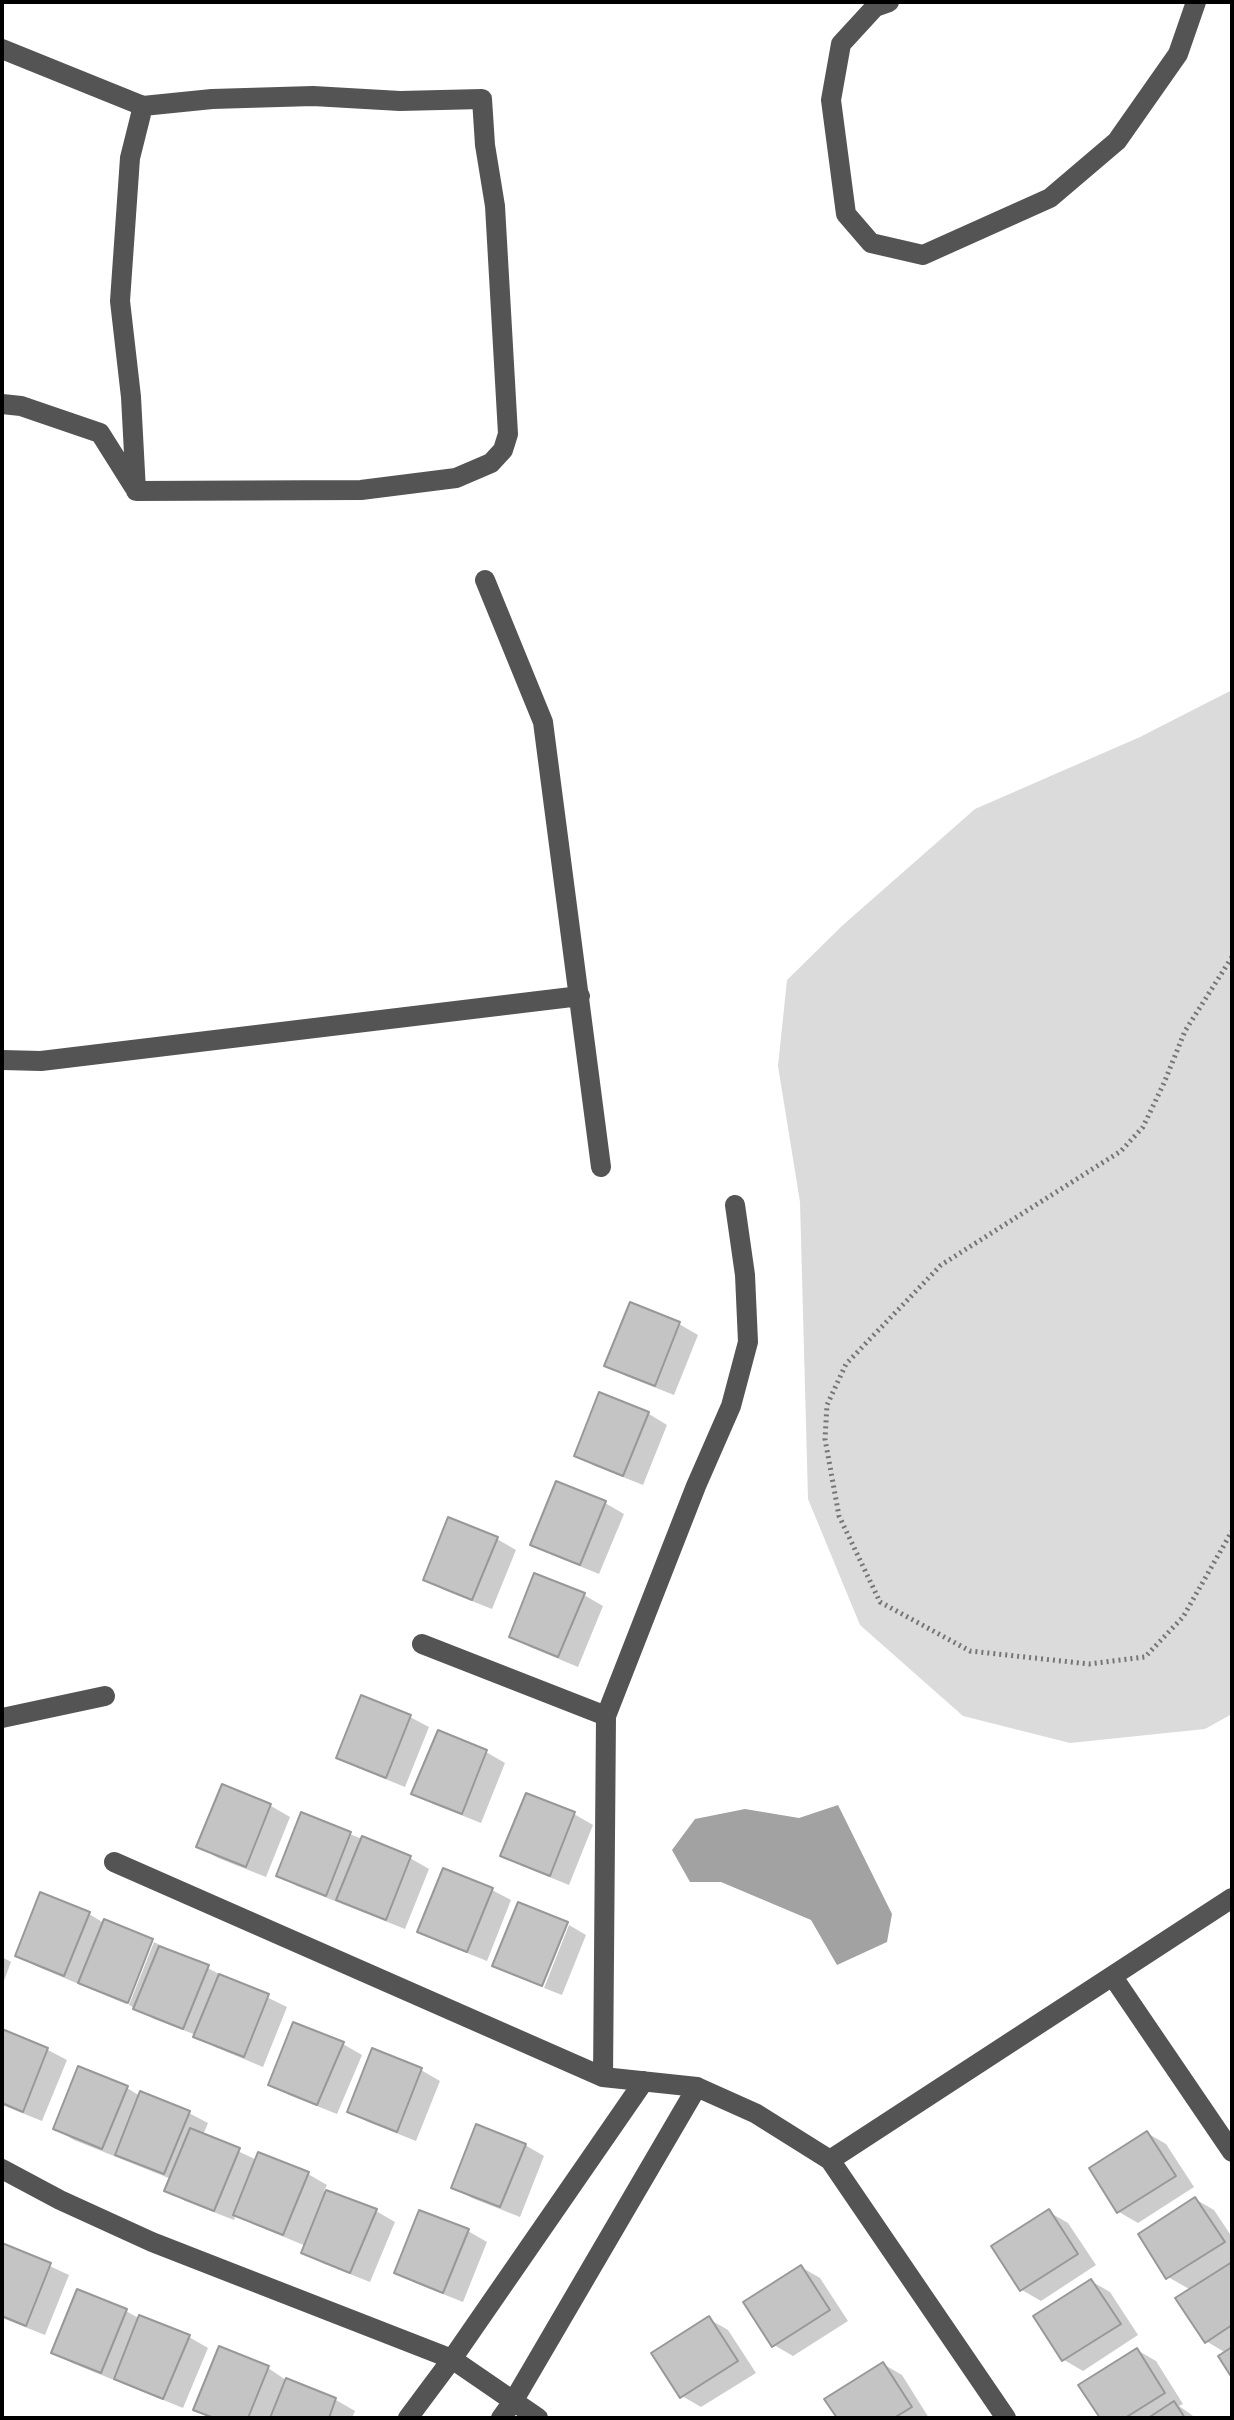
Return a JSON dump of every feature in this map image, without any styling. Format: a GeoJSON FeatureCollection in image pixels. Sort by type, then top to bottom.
{"type":"FeatureCollection","features":[{"type":"Feature","properties":{"kind":"street"},"geometry":{"type":"LineString","coordinates":[[889,2],[875,7],[841,44],[831,100],[846,214],[871,243],[923,255],[1050,198],[1117,141],[1178,54],[1196,2]]}},
{"type":"Feature","properties":{"kind":"street"},"geometry":{"type":"LineString","coordinates":[[2,49],[143,106],[212,99],[313,96],[400,101],[482,99],[485,145],[495,206],[508,434],[503,450],[491,463],[456,478],[361,490],[136,491]]}},
{"type":"Feature","properties":{"kind":"street"},"geometry":{"type":"LineString","coordinates":[[136,491],[131,397],[120,301],[130,158],[143,106]]}},
{"type":"Feature","properties":{"kind":"street"},"geometry":{"type":"LineString","coordinates":[[2,404],[21,406],[100,433],[136,491]]}},
{"type":"Feature","properties":{"kind":"street"},"geometry":{"type":"LineString","coordinates":[[485,580],[543,722],[601,1167]]}},
{"type":"Feature","properties":{"kind":"street"},"geometry":{"type":"LineString","coordinates":[[2,1060],[41,1061],[580,996]]}},
{"type":"Feature","properties":{"kind":"street"},"geometry":{"type":"LineString","coordinates":[[603,2077],[606,1716],[696,1486],[731,1406],[748,1342],[745,1275],[735,1205]]}},
{"type":"Feature","properties":{"kind":"street"},"geometry":{"type":"LineString","coordinates":[[422,1644],[606,1716]]}},
{"type":"Feature","properties":{"kind":"street"},"geometry":{"type":"LineString","coordinates":[[2,1718],[105,1696]]}},
{"type":"Feature","properties":{"kind":"street"},"geometry":{"type":"LineString","coordinates":[[114,1862],[603,2077],[697,2087],[755,2113],[830,2160],[1006,2418]]}},
{"type":"Feature","properties":{"kind":"street"},"geometry":{"type":"LineString","coordinates":[[830,2160],[1232,1898]]}},
{"type":"Feature","properties":{"kind":"street"},"geometry":{"type":"LineString","coordinates":[[1113,1977],[1232,2152]]}},
{"type":"Feature","properties":{"kind":"street"},"geometry":{"type":"LineString","coordinates":[[408,2418],[644,2081]]}},
{"type":"Feature","properties":{"kind":"street"},"geometry":{"type":"LineString","coordinates":[[501,2418],[697,2087]]}},
{"type":"Feature","properties":{"kind":"street"},"geometry":{"type":"LineString","coordinates":[[2,2169],[60,2200],[152,2242],[452,2359],[538,2418]]}},
{"type":"Feature","properties":{"kind":"path"},"geometry":{"type":"LineString","coordinates":[[1232,957],[1185,1031],[1143,1127],[1121,1151],[941,1265],[846,1364],[827,1405],[825,1439],[839,1516],[880,1602],[970,1651],[1089,1664],[1145,1657],[1183,1617],[1232,1531]]}},
{"type":"Feature","properties":{"kind":"shaded area"},"geometry":{"type":"Polygon","coordinates":[[[1232,690],[1232,1714],[1205,1729],[1070,1743],[963,1716],[860,1625],[808,1499],[800,1202],[778,1066],[787,980],[843,925],[975,809],[1140,737],[1232,690]]]}},
{"type":"Feature","properties":{"kind":"shaded area"},"geometry":{"type":"Polygon","coordinates":[[[838,1805],[892,1914],[887,1942],[837,1965],[811,1920],[721,1882],[690,1882],[672,1850],[695,1819],[745,1809],[799,1818],[838,1805]]]}},
{"type":"Feature","properties":{"kind":"building"},"geometry":{"type":"Polygon","coordinates":[[[630,1302],[680,1322],[655,1386],[604,1366],[630,1302]]]}},
{"type":"Feature","properties":{"kind":"building"},"geometry":{"type":"Polygon","coordinates":[[[599,1392],[649,1412],[623,1476],[574,1456],[599,1392]]]}},
{"type":"Feature","properties":{"kind":"building"},"geometry":{"type":"Polygon","coordinates":[[[556,1481],[606,1501],[580,1565],[530,1545],[556,1481]]]}},
{"type":"Feature","properties":{"kind":"building"},"geometry":{"type":"Polygon","coordinates":[[[448,1517],[498,1537],[472,1600],[423,1580],[448,1517]]]}},
{"type":"Feature","properties":{"kind":"building"},"geometry":{"type":"Polygon","coordinates":[[[534,1573],[585,1593],[558,1657],[509,1637],[534,1573]]]}},
{"type":"Feature","properties":{"kind":"building"},"geometry":{"type":"Polygon","coordinates":[[[361,1695],[411,1715],[386,1778],[336,1758],[361,1695]]]}},
{"type":"Feature","properties":{"kind":"building"},"geometry":{"type":"Polygon","coordinates":[[[438,1730],[487,1750],[462,1814],[411,1794],[438,1730]]]}},
{"type":"Feature","properties":{"kind":"building"},"geometry":{"type":"Polygon","coordinates":[[[222,1784],[271,1804],[246,1867],[196,1847],[222,1784]]]}},
{"type":"Feature","properties":{"kind":"building"},"geometry":{"type":"Polygon","coordinates":[[[526,1793],[575,1812],[550,1876],[500,1856],[526,1793]]]}},
{"type":"Feature","properties":{"kind":"building"},"geometry":{"type":"Polygon","coordinates":[[[301,1812],[351,1832],[326,1896],[276,1876],[301,1812]]]}},
{"type":"Feature","properties":{"kind":"building"},"geometry":{"type":"Polygon","coordinates":[[[362,1836],[411,1856],[386,1920],[336,1900],[362,1836]]]}},
{"type":"Feature","properties":{"kind":"building"},"geometry":{"type":"Polygon","coordinates":[[[443,1868],[493,1888],[467,1952],[417,1932],[443,1868]]]}},
{"type":"Feature","properties":{"kind":"building"},"geometry":{"type":"Polygon","coordinates":[[[40,1892],[90,1912],[64,1976],[15,1956],[40,1892]]]}},
{"type":"Feature","properties":{"kind":"building"},"geometry":{"type":"Polygon","coordinates":[[[518,1902],[568,1922],[542,1986],[492,1966],[518,1902]]]}},
{"type":"Feature","properties":{"kind":"building"},"geometry":{"type":"Polygon","coordinates":[[[104,1919],[153,1939],[128,2003],[78,1983],[104,1919]]]}},
{"type":"Feature","properties":{"kind":"building"},"geometry":{"type":"Polygon","coordinates":[[[159,1946],[209,1965],[183,2029],[133,2009],[159,1946]]]}},
{"type":"Feature","properties":{"kind":"building"},"geometry":{"type":"Polygon","coordinates":[[[219,1974],[269,1994],[244,2057],[193,2037],[219,1974]]]}},
{"type":"Feature","properties":{"kind":"building"},"geometry":{"type":"Polygon","coordinates":[[[293,2022],[344,2042],[317,2105],[268,2085],[293,2022]]]}},
{"type":"Feature","properties":{"kind":"building"},"geometry":{"type":"Polygon","coordinates":[[[2,2029],[48,2048],[23,2112],[2,2103],[2,2029]]]}},
{"type":"Feature","properties":{"kind":"building"},"geometry":{"type":"Polygon","coordinates":[[[372,2048],[422,2068],[397,2132],[347,2112],[372,2048]]]}},
{"type":"Feature","properties":{"kind":"building"},"geometry":{"type":"Polygon","coordinates":[[[78,2066],[128,2086],[102,2149],[53,2129],[78,2066]]]}},
{"type":"Feature","properties":{"kind":"building"},"geometry":{"type":"Polygon","coordinates":[[[140,2091],[190,2111],[164,2174],[115,2155],[140,2091]]]}},
{"type":"Feature","properties":{"kind":"building"},"geometry":{"type":"Polygon","coordinates":[[[476,2124],[526,2144],[500,2207],[451,2188],[476,2124]]]}},
{"type":"Feature","properties":{"kind":"building"},"geometry":{"type":"Polygon","coordinates":[[[190,2128],[240,2148],[214,2211],[164,2191],[190,2128]]]}},
{"type":"Feature","properties":{"kind":"building"},"geometry":{"type":"Polygon","coordinates":[[[1147,2131],[1176,2176],[1117,2213],[1089,2168],[1147,2131]]]}},
{"type":"Feature","properties":{"kind":"building"},"geometry":{"type":"Polygon","coordinates":[[[258,2152],[309,2172],[283,2235],[233,2215],[258,2152]]]}},
{"type":"Feature","properties":{"kind":"building"},"geometry":{"type":"Polygon","coordinates":[[[326,2190],[377,2209],[350,2273],[301,2253],[326,2190]]]}},
{"type":"Feature","properties":{"kind":"building"},"geometry":{"type":"Polygon","coordinates":[[[1195,2197],[1225,2242],[1166,2279],[1138,2234],[1195,2197]]]}},
{"type":"Feature","properties":{"kind":"building"},"geometry":{"type":"Polygon","coordinates":[[[1049,2209],[1078,2254],[1020,2291],[991,2246],[1049,2209]]]}},
{"type":"Feature","properties":{"kind":"building"},"geometry":{"type":"Polygon","coordinates":[[[419,2210],[469,2229],[443,2293],[394,2273],[419,2210]]]}},
{"type":"Feature","properties":{"kind":"building"},"geometry":{"type":"Polygon","coordinates":[[[2,2243],[51,2263],[26,2326],[2,2316],[2,2243]]]}},
{"type":"Feature","properties":{"kind":"building"},"geometry":{"type":"Polygon","coordinates":[[[1232,2262],[1232,2325],[1205,2343],[1175,2298],[1232,2262]]]}},
{"type":"Feature","properties":{"kind":"building"},"geometry":{"type":"Polygon","coordinates":[[[801,2265],[830,2310],[772,2347],[743,2302],[801,2265]]]}},
{"type":"Feature","properties":{"kind":"building"},"geometry":{"type":"Polygon","coordinates":[[[1091,2279],[1121,2324],[1062,2361],[1033,2316],[1091,2279]]]}},
{"type":"Feature","properties":{"kind":"building"},"geometry":{"type":"Polygon","coordinates":[[[77,2289],[127,2309],[101,2373],[51,2353],[77,2289]]]}},
{"type":"Feature","properties":{"kind":"building"},"geometry":{"type":"Polygon","coordinates":[[[139,2315],[190,2335],[163,2399],[114,2379],[139,2315]]]}},
{"type":"Feature","properties":{"kind":"building"},"geometry":{"type":"Polygon","coordinates":[[[709,2316],[738,2361],[680,2398],[651,2353],[709,2316]]]}},
{"type":"Feature","properties":{"kind":"building"},"geometry":{"type":"Polygon","coordinates":[[[219,2346],[269,2366],[248,2418],[214,2418],[193,2410],[219,2346]]]}},
{"type":"Feature","properties":{"kind":"building"},"geometry":{"type":"Polygon","coordinates":[[[1232,2347],[1232,2378],[1218,2356],[1232,2347]]]}},
{"type":"Feature","properties":{"kind":"building"},"geometry":{"type":"Polygon","coordinates":[[[1137,2348],[1165,2393],[1125,2418],[1100,2418],[1078,2385],[1137,2348]]]}},
{"type":"Feature","properties":{"kind":"building"},"geometry":{"type":"Polygon","coordinates":[[[883,2362],[912,2407],[894,2418],[837,2418],[824,2399],[883,2362]]]}},
{"type":"Feature","properties":{"kind":"building"},"geometry":{"type":"Polygon","coordinates":[[[286,2378],[336,2398],[329,2418],[270,2418],[286,2378]]]}},
{"type":"Feature","properties":{"kind":"building"},"geometry":{"type":"Polygon","coordinates":[[[1174,2401],[1185,2418],[1148,2418],[1174,2401]]]}}]}
